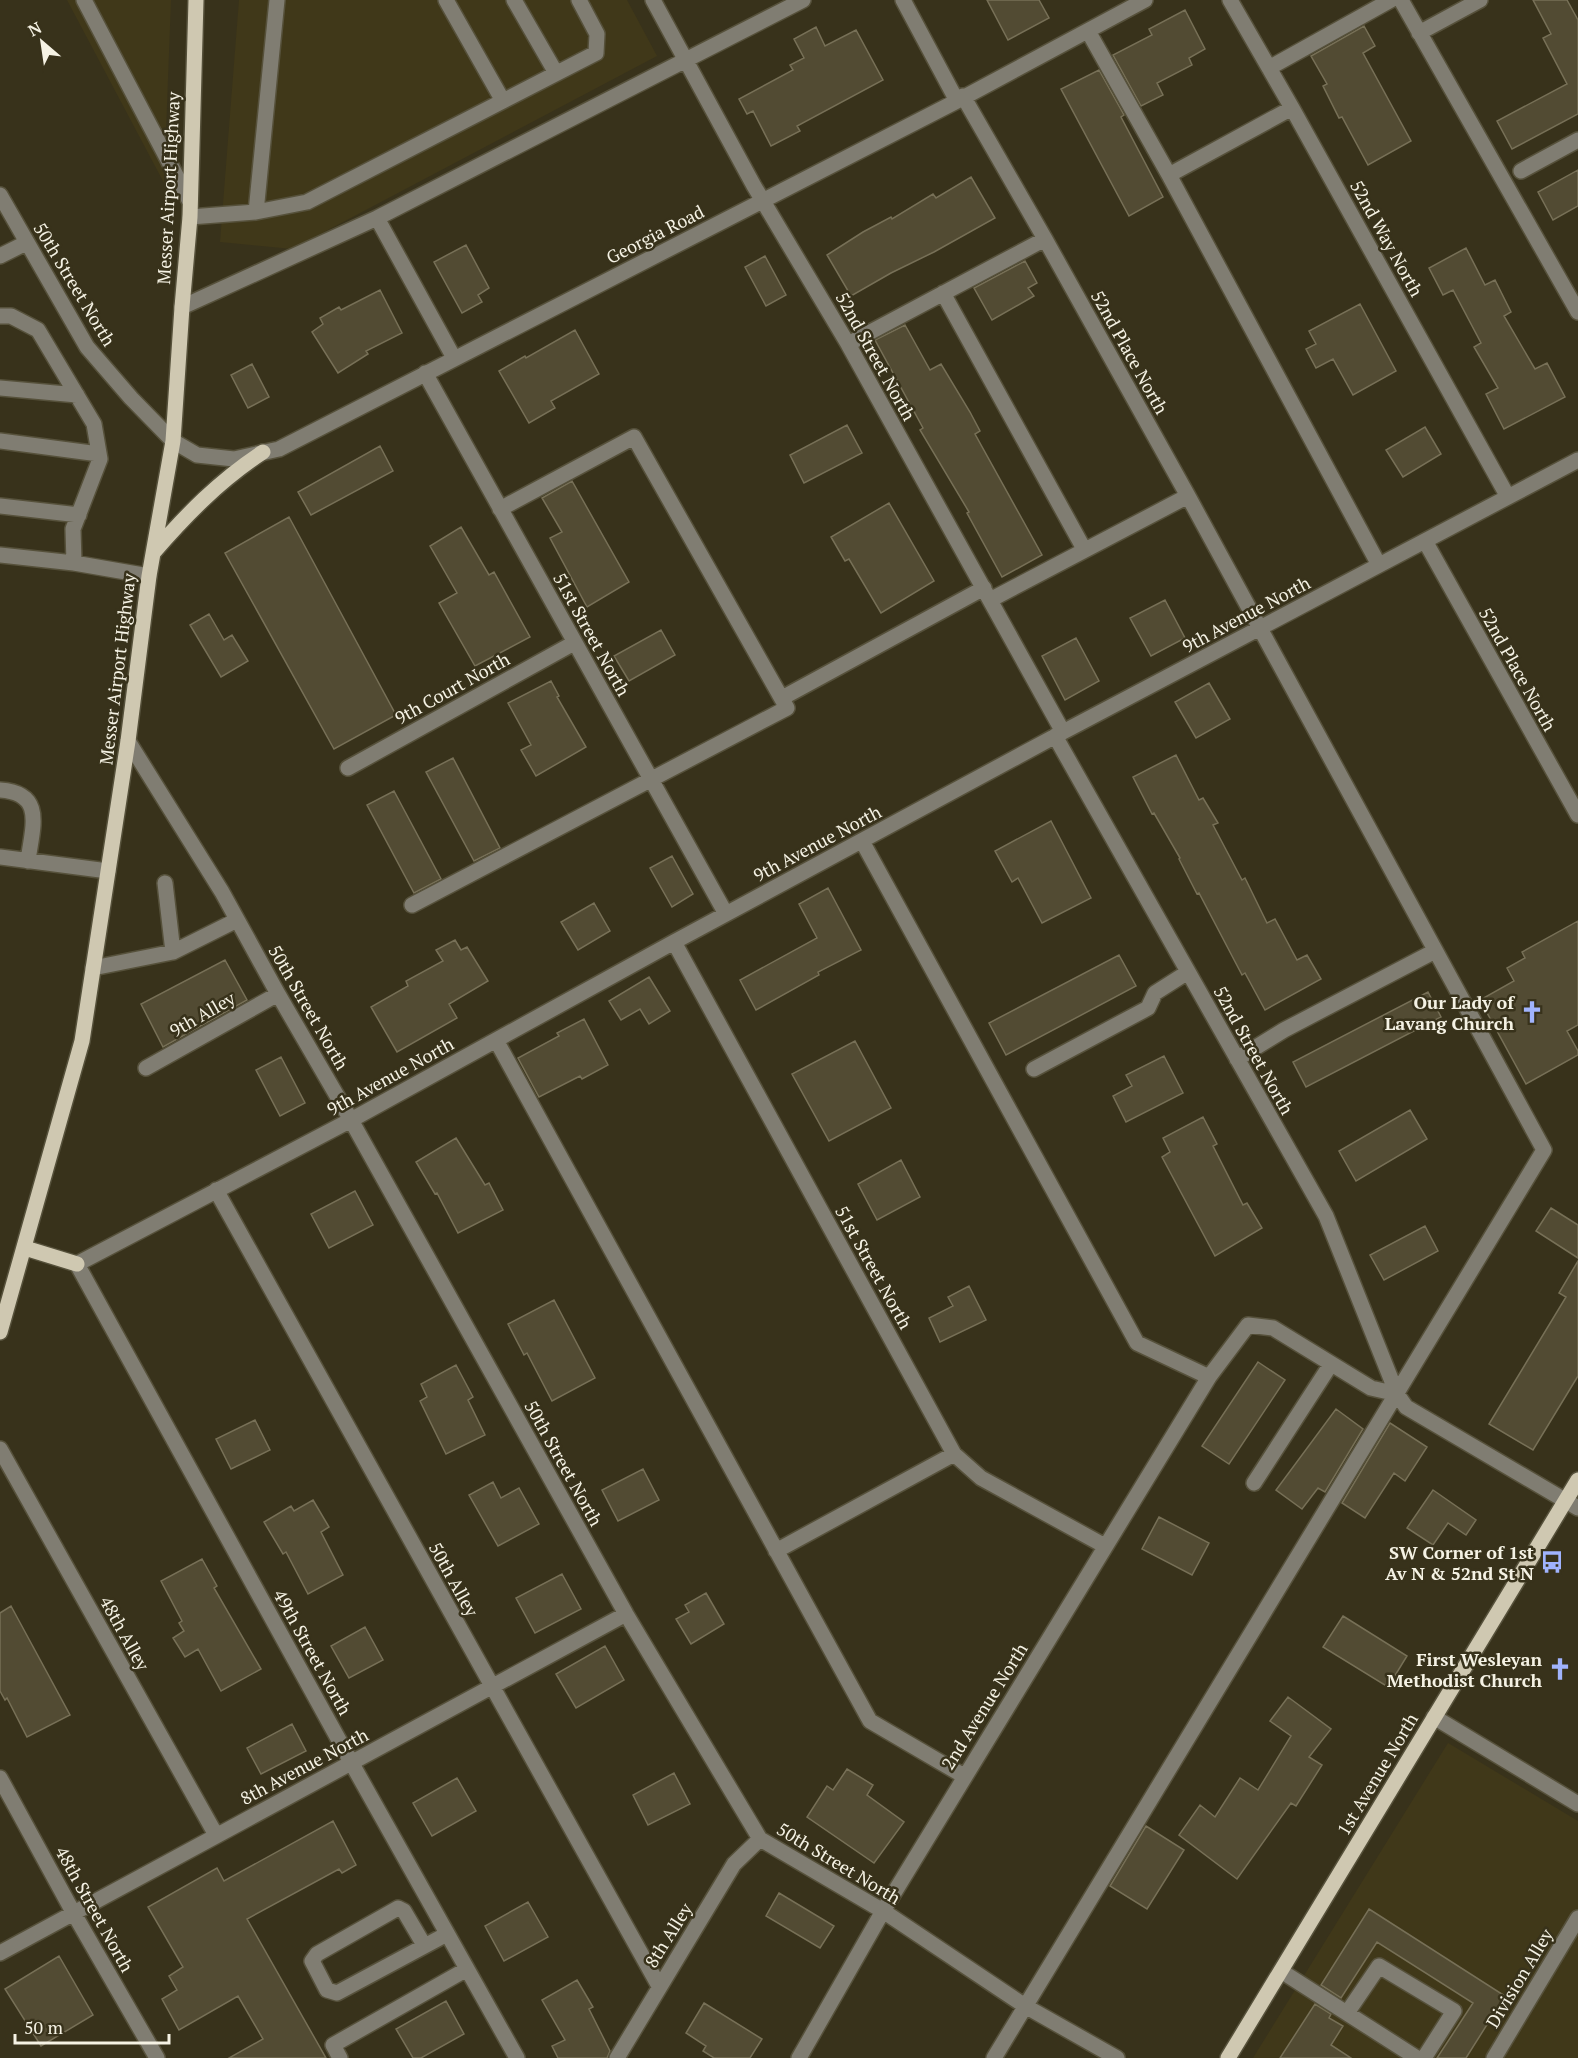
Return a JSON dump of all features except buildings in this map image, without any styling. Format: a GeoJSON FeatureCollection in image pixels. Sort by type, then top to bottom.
{"type":"FeatureCollection","features":[{"type":"Feature","properties":{"kind":"main road","name":"Messer Airport Highway"},"geometry":{"type":"LineString","coordinates":[[0,1332],[82,1041],[128,741],[149,576],[174,441],[190,217],[196,0]]}},
{"type":"Feature","properties":{"kind":"main road"},"geometry":{"type":"LineString","coordinates":[[153,553],[188,512],[243,465],[263,452]]}},
{"type":"Feature","properties":{"kind":"main road"},"geometry":{"type":"LineString","coordinates":[[25,1248],[77,1264]]}},
{"type":"Feature","properties":{"kind":"main road","name":"1st Avenue North"},"geometry":{"type":"LineString","coordinates":[[1228,2058],[1434,1717],[1572,1504],[1578,1480]]}},
{"type":"Feature","properties":{"kind":"street"},"geometry":{"type":"LineString","coordinates":[[84,0],[189,200]]}},
{"type":"Feature","properties":{"kind":"street"},"geometry":{"type":"LineString","coordinates":[[256,212],[277,0]]}},
{"type":"Feature","properties":{"kind":"street"},"geometry":{"type":"LineString","coordinates":[[446,0],[503,101]]}},
{"type":"Feature","properties":{"kind":"street"},"geometry":{"type":"LineString","coordinates":[[514,0],[556,73]]}},
{"type":"Feature","properties":{"kind":"street"},"geometry":{"type":"LineString","coordinates":[[190,217],[256,212],[308,202],[596,52],[597,34],[579,0]]}},
{"type":"Feature","properties":{"kind":"street","name":"52nd Street North"},"geometry":{"type":"LineString","coordinates":[[653,0],[763,201],[848,344],[987,594],[1059,734],[1188,972],[1326,1216],[1397,1394],[1406,1407],[1572,1504]]}},
{"type":"Feature","properties":{"kind":"street"},"geometry":{"type":"LineString","coordinates":[[182,307],[377,218],[803,0]]}},
{"type":"Feature","properties":{"kind":"street","name":"52nd Place North"},"geometry":{"type":"LineString","coordinates":[[903,0],[1045,238],[1544,1150],[1397,1394]]}},
{"type":"Feature","properties":{"kind":"street","name":"Georgia Road"},"geometry":{"type":"LineString","coordinates":[[174,441],[197,455],[234,459],[279,449],[960,99],[1145,0]]}},
{"type":"Feature","properties":{"kind":"street","name":"52nd Way North"},"geometry":{"type":"LineString","coordinates":[[1230,0],[1508,496]]}},
{"type":"Feature","properties":{"kind":"street"},"geometry":{"type":"LineString","coordinates":[[1269,68],[1391,0]]}},
{"type":"Feature","properties":{"kind":"street"},"geometry":{"type":"LineString","coordinates":[[1401,0],[1578,312]]}},
{"type":"Feature","properties":{"kind":"street"},"geometry":{"type":"LineString","coordinates":[[1419,33],[1480,0]]}},
{"type":"Feature","properties":{"kind":"street"},"geometry":{"type":"LineString","coordinates":[[1088,31],[1169,175],[1379,565]]}},
{"type":"Feature","properties":{"kind":"street"},"geometry":{"type":"LineString","coordinates":[[1169,175],[1292,108]]}},
{"type":"Feature","properties":{"kind":"street"},"geometry":{"type":"LineString","coordinates":[[1521,171],[1578,140]]}},
{"type":"Feature","properties":{"kind":"street","name":"50th Street North"},"geometry":{"type":"LineString","coordinates":[[0,195],[87,347],[131,398],[174,441]]}},
{"type":"Feature","properties":{"kind":"street"},"geometry":{"type":"LineString","coordinates":[[377,218],[454,358]]}},
{"type":"Feature","properties":{"kind":"street"},"geometry":{"type":"LineString","coordinates":[[848,344],[1045,238]]}},
{"type":"Feature","properties":{"kind":"street"},"geometry":{"type":"LineString","coordinates":[[0,256],[26,243]]}},
{"type":"Feature","properties":{"kind":"street"},"geometry":{"type":"LineString","coordinates":[[943,293],[1084,549]]}},
{"type":"Feature","properties":{"kind":"street"},"geometry":{"type":"LineString","coordinates":[[0,316],[10,316],[38,330],[94,424],[100,459],[73,529],[74,563]]}},
{"type":"Feature","properties":{"kind":"street","name":"51st Street North"},"geometry":{"type":"LineString","coordinates":[[425,373],[726,914]]}},
{"type":"Feature","properties":{"kind":"street"},"geometry":{"type":"LineString","coordinates":[[0,388],[77,395]]}},
{"type":"Feature","properties":{"kind":"street"},"geometry":{"type":"LineString","coordinates":[[411,906],[787,708],[634,436],[500,508]]}},
{"type":"Feature","properties":{"kind":"street"},"geometry":{"type":"LineString","coordinates":[[0,441],[99,454]]}},
{"type":"Feature","properties":{"kind":"street","name":"9th Avenue North"},"geometry":{"type":"LineString","coordinates":[[77,1264],[351,1120],[1059,734],[1578,460]]}},
{"type":"Feature","properties":{"kind":"street"},"geometry":{"type":"LineString","coordinates":[[782,698],[1188,496]]}},
{"type":"Feature","properties":{"kind":"street"},"geometry":{"type":"LineString","coordinates":[[0,506],[79,515]]}},
{"type":"Feature","properties":{"kind":"street","name":"52nd Place North"},"geometry":{"type":"LineString","coordinates":[[1425,541],[1578,815]]}},
{"type":"Feature","properties":{"kind":"street"},"geometry":{"type":"LineString","coordinates":[[0,555],[74,563],[149,576]]}},
{"type":"Feature","properties":{"kind":"street","name":"9th Court North"},"geometry":{"type":"LineString","coordinates":[[348,768],[574,643]]}},
{"type":"Feature","properties":{"kind":"street","name":"50th Street North"},"geometry":{"type":"LineString","coordinates":[[128,741],[222,892],[626,1614],[759,1839],[883,1911],[1025,2006],[1117,2058]]}},
{"type":"Feature","properties":{"kind":"street"},"geometry":{"type":"LineString","coordinates":[[0,790],[11,791],[28,799],[34,813],[28,861]]}},
{"type":"Feature","properties":{"kind":"street"},"geometry":{"type":"LineString","coordinates":[[862,841],[1137,1342],[1209,1377]]}},
{"type":"Feature","properties":{"kind":"street"},"geometry":{"type":"LineString","coordinates":[[0,857],[108,871]]}},
{"type":"Feature","properties":{"kind":"street"},"geometry":{"type":"LineString","coordinates":[[165,883],[173,952]]}},
{"type":"Feature","properties":{"kind":"street"},"geometry":{"type":"LineString","coordinates":[[93,968],[173,952],[237,920]]}},
{"type":"Feature","properties":{"kind":"street","name":"51st Street North"},"geometry":{"type":"LineString","coordinates":[[674,942],[954,1454],[981,1478],[1105,1546]]}},
{"type":"Feature","properties":{"kind":"street"},"geometry":{"type":"LineString","coordinates":[[1237,1059],[1284,1030],[1435,951]]}},
{"type":"Feature","properties":{"kind":"street"},"geometry":{"type":"LineString","coordinates":[[1034,1069],[1148,1008],[1155,993],[1188,972]]}},
{"type":"Feature","properties":{"kind":"street","name":"9th Alley"},"geometry":{"type":"LineString","coordinates":[[146,1068],[278,994]]}},
{"type":"Feature","properties":{"kind":"street"},"geometry":{"type":"LineString","coordinates":[[496,1040],[870,1721],[964,1776]]}},
{"type":"Feature","properties":{"kind":"street","name":"50th Alley"},"geometry":{"type":"LineString","coordinates":[[216,1190],[659,1986]]}},
{"type":"Feature","properties":{"kind":"street","name":"49th Street North"},"geometry":{"type":"LineString","coordinates":[[77,1264],[517,2058]]}},
{"type":"Feature","properties":{"kind":"street","name":"52nd Street North"},"geometry":{"type":"LineString","coordinates":[[1209,1377],[1248,1325],[1273,1328],[1371,1388],[1397,1394]]}},
{"type":"Feature","properties":{"kind":"street"},"geometry":{"type":"LineString","coordinates":[[1254,1483],[1331,1364]]}},
{"type":"Feature","properties":{"kind":"street","name":"2nd Avenue North"},"geometry":{"type":"LineString","coordinates":[[799,2058],[964,1776],[1209,1377]]}},
{"type":"Feature","properties":{"kind":"street"},"geometry":{"type":"LineString","coordinates":[[994,2058],[1397,1394]]}},
{"type":"Feature","properties":{"kind":"street","name":"48th Alley"},"geometry":{"type":"LineString","coordinates":[[0,1449],[216,1835]]}},
{"type":"Feature","properties":{"kind":"street"},"geometry":{"type":"LineString","coordinates":[[776,1551],[954,1454]]}},
{"type":"Feature","properties":{"kind":"street","name":"8th Avenue North"},"geometry":{"type":"LineString","coordinates":[[0,1953],[626,1614]]}},
{"type":"Feature","properties":{"kind":"street"},"geometry":{"type":"LineString","coordinates":[[1434,1717],[1578,1804]]}},
{"type":"Feature","properties":{"kind":"street","name":"48th Street North"},"geometry":{"type":"LineString","coordinates":[[0,1778],[73,1912],[157,2058]]}},
{"type":"Feature","properties":{"kind":"street","name":"8th Alley"},"geometry":{"type":"LineString","coordinates":[[617,2058],[734,1864],[759,1839]]}},
{"type":"Feature","properties":{"kind":"street"},"geometry":{"type":"LineString","coordinates":[[424,1945],[404,1911],[398,1908],[317,1954],[312,1962],[327,1990],[337,1993],[447,1934]]}},
{"type":"Feature","properties":{"kind":"street","name":"Division Alley"},"geometry":{"type":"LineString","coordinates":[[1494,2058],[1578,1918]]}},
{"type":"Feature","properties":{"kind":"street"},"geometry":{"type":"LineString","coordinates":[[1347,2013],[1379,1966],[1454,2011],[1424,2058]]}},
{"type":"Feature","properties":{"kind":"street"},"geometry":{"type":"LineString","coordinates":[[340,2058],[333,2045],[467,1969]]}},
{"type":"Feature","properties":{"kind":"street"},"geometry":{"type":"LineString","coordinates":[[1281,1971],[1417,2058]]}},
{"type":"Feature","properties":{"kind":"shaded area"},"geometry":{"type":"Polygon","coordinates":[[[67,0],[171,0],[164,183],[67,0]]]}},
{"type":"Feature","properties":{"kind":"shaded area"},"geometry":{"type":"Polygon","coordinates":[[[239,0],[627,0],[657,56],[292,249],[220,242],[239,0]]]}},
{"type":"Feature","properties":{"kind":"shaded area"},"geometry":{"type":"Polygon","coordinates":[[[1448,1743],[1578,1821],[1578,2058],[1253,2058],[1448,1743]]]}},
{"type":"Feature","properties":{"kind":"place","name":"Our Lady of Lavang Church"},"geometry":{"type":"Point","coordinates":[1532,1012]}},
{"type":"Feature","properties":{"kind":"place","name":"SW Corner of 1st Av N & 52nd St N"},"geometry":{"type":"Point","coordinates":[1552,1562]}},
{"type":"Feature","properties":{"kind":"place","name":"First Wesleyan Methodist Church"},"geometry":{"type":"Point","coordinates":[1560,1669]}}]}
